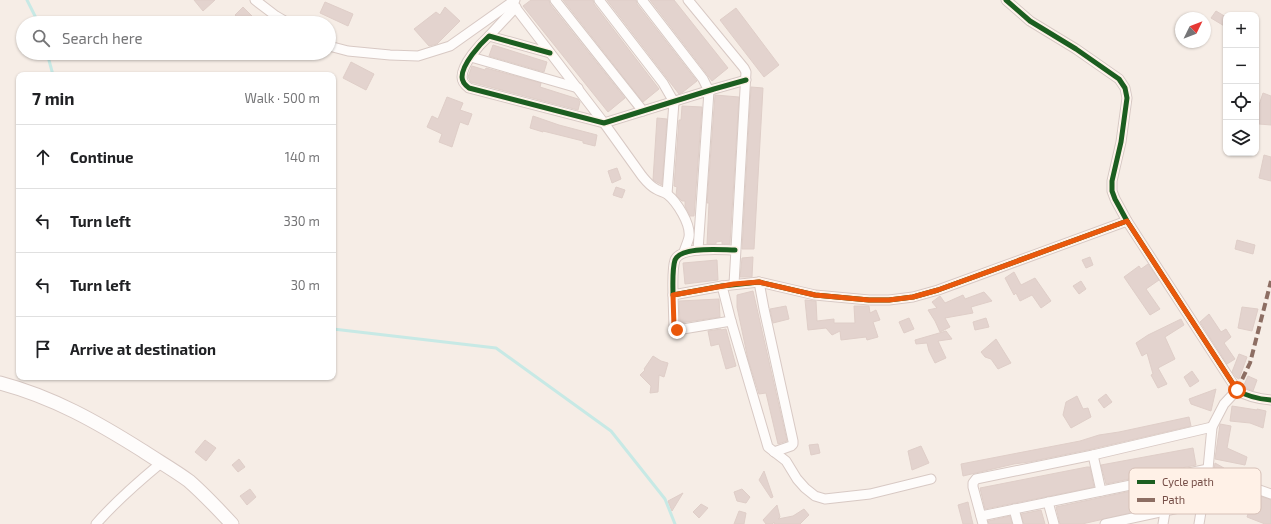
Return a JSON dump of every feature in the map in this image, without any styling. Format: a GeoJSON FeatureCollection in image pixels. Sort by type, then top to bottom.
{"type":"FeatureCollection","features":[{"type":"Feature","properties":{"kind":"street"},"geometry":{"type":"LineString","coordinates":[[255,0],[276,16]]}},
{"type":"Feature","properties":{"kind":"street"},"geometry":{"type":"LineString","coordinates":[[555,0],[643,111]]}},
{"type":"Feature","properties":{"kind":"street"},"geometry":{"type":"LineString","coordinates":[[599,0],[663,83],[674,102],[666,194]]}},
{"type":"Feature","properties":{"kind":"street"},"geometry":{"type":"LineString","coordinates":[[642,0],[703,80],[709,91],[698,250]]}},
{"type":"Feature","properties":{"kind":"street"},"geometry":{"type":"LineString","coordinates":[[688,0],[746,72],[734,284]]}},
{"type":"Feature","properties":{"kind":"street"},"geometry":{"type":"LineString","coordinates":[[1006,0],[1030,21],[1076,49],[1119,79],[1125,88],[1127,98],[1121,142],[1112,181],[1115,199],[1127,221],[1237,390],[1255,398],[1271,400]]}},
{"type":"Feature","properties":{"kind":"street"},"geometry":{"type":"LineString","coordinates":[[514,3],[471,57],[462,75],[462,80],[468,88],[604,123],[746,80]]}},
{"type":"Feature","properties":{"kind":"street"},"geometry":{"type":"LineString","coordinates":[[336,48],[348,51],[418,56],[450,46],[514,3]]}},
{"type":"Feature","properties":{"kind":"street"},"geometry":{"type":"LineString","coordinates":[[514,3],[642,176],[649,184],[666,194],[678,206],[689,229],[689,237],[684,252]]}},
{"type":"Feature","properties":{"kind":"street"},"geometry":{"type":"LineString","coordinates":[[489,36],[550,52]]}},
{"type":"Feature","properties":{"kind":"street"},"geometry":{"type":"LineString","coordinates":[[471,57],[578,88]]}},
{"type":"Feature","properties":{"kind":"street"},"geometry":{"type":"LineString","coordinates":[[673,295],[734,284],[759,282],[815,295],[883,300],[913,297],[946,287],[1127,221]]}},
{"type":"Feature","properties":{"kind":"street"},"geometry":{"type":"LineString","coordinates":[[730,322],[677,330],[675,329],[673,295],[674,261],[684,252],[698,250],[735,250]]}},
{"type":"Feature","properties":{"kind":"street"},"geometry":{"type":"LineString","coordinates":[[759,282],[793,441],[793,444],[790,446],[774,452]]}},
{"type":"Feature","properties":{"kind":"street"},"geometry":{"type":"LineString","coordinates":[[722,286],[730,322],[768,447],[786,461],[797,479],[805,488],[815,496],[825,499],[870,494],[932,479]]}},
{"type":"Feature","properties":{"kind":"street"},"geometry":{"type":"LineString","coordinates":[[0,383],[25,390],[56,402],[91,420],[189,482],[232,524]]}},
{"type":"Feature","properties":{"kind":"street"},"geometry":{"type":"LineString","coordinates":[[1208,468],[1212,427],[1224,404],[1237,390]]}},
{"type":"Feature","properties":{"kind":"street"},"geometry":{"type":"LineString","coordinates":[[1129,485],[1014,509],[982,520],[972,483],[976,479],[1092,455],[1212,427]]}},
{"type":"Feature","properties":{"kind":"street"},"geometry":{"type":"LineString","coordinates":[[1092,455],[1101,491]]}},
{"type":"Feature","properties":{"kind":"street"},"geometry":{"type":"LineString","coordinates":[[96,524],[131,488],[161,463]]}},
{"type":"Feature","properties":{"kind":"street"},"geometry":{"type":"LineString","coordinates":[[1261,490],[1271,494]]}},
{"type":"Feature","properties":{"kind":"street"},"geometry":{"type":"LineString","coordinates":[[1048,502],[1054,524]]}},
{"type":"Feature","properties":{"kind":"street"},"geometry":{"type":"LineString","coordinates":[[1014,509],[1018,524]]}},
{"type":"Feature","properties":{"kind":"street"},"geometry":{"type":"LineString","coordinates":[[1105,524],[1129,521],[1157,514]]}},
{"type":"Feature","properties":{"kind":"street"},"geometry":{"type":"LineString","coordinates":[[1163,524],[1165,514]]}},
{"type":"Feature","properties":{"kind":"street"},"geometry":{"type":"LineString","coordinates":[[1199,524],[1200,514]]}},
{"type":"Feature","properties":{"kind":"building"},"geometry":{"type":"Polygon","coordinates":[[[194,0],[215,0],[203,11],[194,0]]]}},
{"type":"Feature","properties":{"kind":"building"},"geometry":{"type":"Polygon","coordinates":[[[531,0],[549,0],[550,4],[625,98],[608,112],[523,6],[531,0]]]}},
{"type":"Feature","properties":{"kind":"building"},"geometry":{"type":"Polygon","coordinates":[[[563,0],[593,0],[594,4],[659,89],[643,102],[563,0]]]}},
{"type":"Feature","properties":{"kind":"building"},"geometry":{"type":"Polygon","coordinates":[[[607,0],[636,0],[637,4],[697,81],[679,94],[607,0]]]}},
{"type":"Feature","properties":{"kind":"building"},"geometry":{"type":"Polygon","coordinates":[[[650,0],[674,0],[728,68],[712,81],[650,0]]]}},
{"type":"Feature","properties":{"kind":"building"},"geometry":{"type":"Polygon","coordinates":[[[325,2],[353,14],[348,26],[336,20],[336,16],[326,16],[320,13],[325,2]]]}},
{"type":"Feature","properties":{"kind":"building"},"geometry":{"type":"Polygon","coordinates":[[[243,7],[252,16],[236,16],[235,15],[243,7]]]}},
{"type":"Feature","properties":{"kind":"building"},"geometry":{"type":"Polygon","coordinates":[[[445,7],[460,21],[437,44],[429,46],[414,29],[436,12],[440,15],[445,7]]]}},
{"type":"Feature","properties":{"kind":"building"},"geometry":{"type":"Polygon","coordinates":[[[736,8],[779,65],[764,77],[720,20],[736,8]]]}},
{"type":"Feature","properties":{"kind":"building"},"geometry":{"type":"Polygon","coordinates":[[[1216,11],[1223,15],[1223,25],[1211,18],[1216,11]]]}},
{"type":"Feature","properties":{"kind":"building"},"geometry":{"type":"Polygon","coordinates":[[[493,45],[547,62],[544,72],[489,56],[493,45]]]}},
{"type":"Feature","properties":{"kind":"building"},"geometry":{"type":"Polygon","coordinates":[[[351,62],[374,74],[366,90],[343,78],[351,62]]]}},
{"type":"Feature","properties":{"kind":"building"},"geometry":{"type":"Polygon","coordinates":[[[472,66],[485,70],[486,68],[541,83],[540,87],[578,99],[580,102],[578,110],[471,82],[468,77],[472,66]]]}},
{"type":"Feature","properties":{"kind":"building"},"geometry":{"type":"Polygon","coordinates":[[[751,87],[763,88],[754,249],[742,249],[751,87]]]}},
{"type":"Feature","properties":{"kind":"building"},"geometry":{"type":"Polygon","coordinates":[[[1263,93],[1271,96],[1271,125],[1259,124],[1259,105],[1263,93]]]}},
{"type":"Feature","properties":{"kind":"building"},"geometry":{"type":"Polygon","coordinates":[[[715,95],[739,97],[730,244],[722,244],[722,241],[716,242],[716,244],[707,244],[709,203],[707,203],[715,95]]]}},
{"type":"Feature","properties":{"kind":"building"},"geometry":{"type":"Polygon","coordinates":[[[447,97],[463,103],[460,110],[472,114],[468,125],[460,122],[452,147],[439,142],[442,134],[427,127],[432,116],[438,119],[447,97]]]}},
{"type":"Feature","properties":{"kind":"building"},"geometry":{"type":"Polygon","coordinates":[[[682,106],[702,107],[694,216],[690,216],[685,206],[685,201],[682,201],[676,195],[677,187],[674,186],[679,120],[681,120],[682,106]]]}},
{"type":"Feature","properties":{"kind":"building"},"geometry":{"type":"Polygon","coordinates":[[[533,116],[559,125],[597,135],[595,146],[583,143],[583,141],[530,128],[533,116]]]}},
{"type":"Feature","properties":{"kind":"building"},"geometry":{"type":"Polygon","coordinates":[[[657,118],[667,119],[662,185],[653,180],[657,118]]]}},
{"type":"Feature","properties":{"kind":"building"},"geometry":{"type":"Polygon","coordinates":[[[1264,155],[1271,157],[1271,181],[1259,178],[1264,155]]]}},
{"type":"Feature","properties":{"kind":"building"},"geometry":{"type":"Polygon","coordinates":[[[617,168],[621,179],[612,183],[608,171],[617,168]]]}},
{"type":"Feature","properties":{"kind":"building"},"geometry":{"type":"Polygon","coordinates":[[[616,187],[625,190],[622,198],[613,195],[616,187]]]}},
{"type":"Feature","properties":{"kind":"building"},"geometry":{"type":"Polygon","coordinates":[[[1237,240],[1255,245],[1253,254],[1235,249],[1237,240]]]}},
{"type":"Feature","properties":{"kind":"building"},"geometry":{"type":"Polygon","coordinates":[[[753,257],[752,277],[740,277],[742,258],[753,257]]]}},
{"type":"Feature","properties":{"kind":"building"},"geometry":{"type":"Polygon","coordinates":[[[1090,257],[1093,265],[1086,268],[1082,260],[1090,257]]]}},
{"type":"Feature","properties":{"kind":"building"},"geometry":{"type":"Polygon","coordinates":[[[717,260],[718,280],[685,284],[683,263],[717,260]]]}},
{"type":"Feature","properties":{"kind":"building"},"geometry":{"type":"Polygon","coordinates":[[[1148,264],[1159,280],[1146,289],[1160,309],[1150,315],[1124,277],[1139,266],[1141,269],[1148,264]]]}},
{"type":"Feature","properties":{"kind":"building"},"geometry":{"type":"Polygon","coordinates":[[[1014,272],[1021,285],[1035,278],[1051,301],[1041,308],[1032,295],[1020,301],[1016,293],[1014,295],[1005,278],[1014,272]]]}},
{"type":"Feature","properties":{"kind":"building"},"geometry":{"type":"Polygon","coordinates":[[[1081,281],[1086,289],[1079,294],[1073,286],[1081,281]]]}},
{"type":"Feature","properties":{"kind":"building"},"geometry":{"type":"Polygon","coordinates":[[[753,291],[787,441],[778,444],[766,393],[759,394],[748,359],[737,307],[737,295],[753,291]]]}},
{"type":"Feature","properties":{"kind":"building"},"geometry":{"type":"Polygon","coordinates":[[[984,292],[992,301],[971,307],[973,313],[945,318],[950,327],[940,332],[928,310],[937,308],[932,302],[940,296],[945,303],[963,295],[965,299],[984,292]]]}},
{"type":"Feature","properties":{"kind":"building"},"geometry":{"type":"Polygon","coordinates":[[[719,299],[720,317],[680,323],[679,301],[719,299]]]}},
{"type":"Feature","properties":{"kind":"building"},"geometry":{"type":"Polygon","coordinates":[[[805,300],[816,301],[817,321],[834,319],[834,323],[855,323],[854,306],[869,306],[870,313],[876,310],[880,320],[873,322],[878,337],[867,340],[866,337],[841,340],[840,331],[832,335],[826,328],[808,330],[805,300]]]}},
{"type":"Feature","properties":{"kind":"building"},"geometry":{"type":"Polygon","coordinates":[[[786,306],[789,319],[773,323],[770,309],[786,306]]]}},
{"type":"Feature","properties":{"kind":"building"},"geometry":{"type":"Polygon","coordinates":[[[1242,307],[1258,309],[1252,331],[1238,328],[1242,307]]]}},
{"type":"Feature","properties":{"kind":"building"},"geometry":{"type":"Polygon","coordinates":[[[1209,314],[1221,332],[1226,329],[1231,337],[1224,343],[1235,359],[1227,364],[1200,322],[1209,314]]]}},
{"type":"Feature","properties":{"kind":"building"},"geometry":{"type":"Polygon","coordinates":[[[909,318],[914,329],[904,333],[899,322],[909,318]]]}},
{"type":"Feature","properties":{"kind":"building"},"geometry":{"type":"Polygon","coordinates":[[[986,318],[989,327],[975,330],[973,322],[986,318]]]}},
{"type":"Feature","properties":{"kind":"building"},"geometry":{"type":"Polygon","coordinates":[[[1181,319],[1184,325],[1165,337],[1175,359],[1158,368],[1167,384],[1158,388],[1151,375],[1153,374],[1147,353],[1142,356],[1136,343],[1148,335],[1181,319]]]}},
{"type":"Feature","properties":{"kind":"building"},"geometry":{"type":"Polygon","coordinates":[[[726,329],[736,366],[726,369],[719,344],[711,346],[708,331],[726,329]]]}},
{"type":"Feature","properties":{"kind":"building"},"geometry":{"type":"Polygon","coordinates":[[[946,331],[952,339],[938,341],[946,358],[935,363],[927,343],[916,344],[915,340],[946,331]]]}},
{"type":"Feature","properties":{"kind":"building"},"geometry":{"type":"Polygon","coordinates":[[[996,339],[1011,363],[998,369],[991,359],[985,357],[981,352],[996,339]]]}},
{"type":"Feature","properties":{"kind":"building"},"geometry":{"type":"Polygon","coordinates":[[[1239,354],[1247,357],[1239,379],[1232,372],[1239,354]]]}},
{"type":"Feature","properties":{"kind":"building"},"geometry":{"type":"Polygon","coordinates":[[[653,356],[668,363],[664,377],[659,375],[658,392],[650,393],[651,386],[640,375],[645,370],[644,369],[653,356]]]}},
{"type":"Feature","properties":{"kind":"building"},"geometry":{"type":"Polygon","coordinates":[[[1192,371],[1199,381],[1190,387],[1184,377],[1192,371]]]}},
{"type":"Feature","properties":{"kind":"building"},"geometry":{"type":"Polygon","coordinates":[[[1248,376],[1257,380],[1253,391],[1243,387],[1248,376]]]}},
{"type":"Feature","properties":{"kind":"building"},"geometry":{"type":"Polygon","coordinates":[[[1216,389],[1211,411],[1191,404],[1189,399],[1216,389]]]}},
{"type":"Feature","properties":{"kind":"building"},"geometry":{"type":"Polygon","coordinates":[[[1106,394],[1112,402],[1104,408],[1098,400],[1106,394]]]}},
{"type":"Feature","properties":{"kind":"building"},"geometry":{"type":"Polygon","coordinates":[[[1077,396],[1083,409],[1088,408],[1091,417],[1071,428],[1063,415],[1066,402],[1077,396]]]}},
{"type":"Feature","properties":{"kind":"building"},"geometry":{"type":"Polygon","coordinates":[[[1232,406],[1266,411],[1263,428],[1250,423],[1230,421],[1232,406]]]}},
{"type":"Feature","properties":{"kind":"building"},"geometry":{"type":"Polygon","coordinates":[[[1189,417],[1191,426],[1092,449],[1014,464],[963,476],[961,464],[1080,441],[1099,435],[1189,417]]]}},
{"type":"Feature","properties":{"kind":"building"},"geometry":{"type":"Polygon","coordinates":[[[1220,424],[1231,426],[1227,448],[1247,457],[1245,465],[1215,459],[1220,424]]]}},
{"type":"Feature","properties":{"kind":"building"},"geometry":{"type":"Polygon","coordinates":[[[205,440],[216,448],[206,461],[195,452],[205,440]]]}},
{"type":"Feature","properties":{"kind":"building"},"geometry":{"type":"Polygon","coordinates":[[[818,444],[820,453],[811,455],[809,445],[818,444]]]}},
{"type":"Feature","properties":{"kind":"building"},"geometry":{"type":"Polygon","coordinates":[[[921,446],[929,463],[912,470],[908,451],[921,446]]]}},
{"type":"Feature","properties":{"kind":"building"},"geometry":{"type":"Polygon","coordinates":[[[1193,448],[1196,465],[1182,468],[1129,468],[1129,479],[1106,484],[1101,465],[1193,448]]]}},
{"type":"Feature","properties":{"kind":"building"},"geometry":{"type":"Polygon","coordinates":[[[239,459],[245,467],[238,472],[232,465],[239,459]]]}},
{"type":"Feature","properties":{"kind":"building"},"geometry":{"type":"Polygon","coordinates":[[[1215,463],[1224,468],[1214,468],[1215,463]]]}},
{"type":"Feature","properties":{"kind":"building"},"geometry":{"type":"Polygon","coordinates":[[[1090,467],[1094,487],[985,509],[980,488],[1090,467]]]}},
{"type":"Feature","properties":{"kind":"building"},"geometry":{"type":"Polygon","coordinates":[[[764,471],[773,497],[771,498],[759,480],[764,471]]]}},
{"type":"Feature","properties":{"kind":"building"},"geometry":{"type":"Polygon","coordinates":[[[250,489],[256,497],[247,505],[240,496],[250,489]]]}},
{"type":"Feature","properties":{"kind":"building"},"geometry":{"type":"Polygon","coordinates":[[[742,489],[750,497],[746,503],[737,501],[734,492],[742,489]]]}},
{"type":"Feature","properties":{"kind":"building"},"geometry":{"type":"Polygon","coordinates":[[[1129,492],[1129,513],[1082,524],[1060,524],[1056,507],[1129,492]]]}},
{"type":"Feature","properties":{"kind":"building"},"geometry":{"type":"Polygon","coordinates":[[[683,493],[672,511],[668,501],[683,493]]]}},
{"type":"Feature","properties":{"kind":"building"},"geometry":{"type":"Polygon","coordinates":[[[1261,496],[1271,500],[1271,524],[1265,524],[1247,517],[1248,514],[1261,514],[1261,496]]]}},
{"type":"Feature","properties":{"kind":"building"},"geometry":{"type":"Polygon","coordinates":[[[968,502],[973,524],[963,524],[958,505],[968,502]]]}},
{"type":"Feature","properties":{"kind":"building"},"geometry":{"type":"Polygon","coordinates":[[[701,504],[708,508],[699,518],[693,512],[701,504]]]}},
{"type":"Feature","properties":{"kind":"building"},"geometry":{"type":"Polygon","coordinates":[[[777,505],[780,517],[778,519],[793,516],[804,509],[809,515],[800,524],[774,524],[774,522],[772,524],[766,524],[763,520],[777,505]]]}},
{"type":"Feature","properties":{"kind":"building"},"geometry":{"type":"Polygon","coordinates":[[[1041,510],[1045,524],[1024,524],[1021,514],[1041,510]]]}},
{"type":"Feature","properties":{"kind":"building"},"geometry":{"type":"Polygon","coordinates":[[[739,511],[746,513],[744,524],[734,524],[739,511]]]}},
{"type":"Feature","properties":{"kind":"building"},"geometry":{"type":"Polygon","coordinates":[[[1010,516],[1012,524],[989,524],[988,521],[1010,516]]]}},
{"type":"Feature","properties":{"kind":"waterway"},"geometry":{"type":"LineString","coordinates":[[27,0],[35,16]]}},
{"type":"Feature","properties":{"kind":"waterway"},"geometry":{"type":"LineString","coordinates":[[49,60],[52,72]]}},
{"type":"Feature","properties":{"kind":"waterway"},"geometry":{"type":"LineString","coordinates":[[336,329],[496,348],[611,431],[665,499],[675,524]]}},
{"type":"Feature","properties":{"kind":"marked path"},"geometry":{"type":"LineString","coordinates":[[1237,390],[1250,363],[1271,281]]}},
{"type":"Feature","properties":{"kind":"cycle path"},"geometry":{"type":"LineString","coordinates":[[1006,0],[1030,21],[1076,49],[1119,79],[1125,88],[1127,98],[1121,142],[1112,181],[1112,191],[1115,199],[1127,221],[1237,390],[1253,397],[1271,400]]}},
{"type":"Feature","properties":{"kind":"cycle path"},"geometry":{"type":"LineString","coordinates":[[550,53],[489,36],[468,60],[462,77],[465,84],[469,88],[604,123],[746,80]]}},
{"type":"Feature","properties":{"kind":"cycle path"},"geometry":{"type":"LineString","coordinates":[[735,250],[711,249],[693,251],[679,256],[675,260],[673,268],[673,295],[722,286],[759,282],[815,295],[869,300],[889,300],[913,297],[938,290],[1127,221]]}},
{"type":"Feature","properties":{"kind":"route"},"geometry":{"type":"LineString","coordinates":[[677,330],[674,327],[673,295],[734,284],[759,282],[815,295],[869,300],[889,300],[913,297],[938,290],[1127,221],[1237,390]]}}]}
